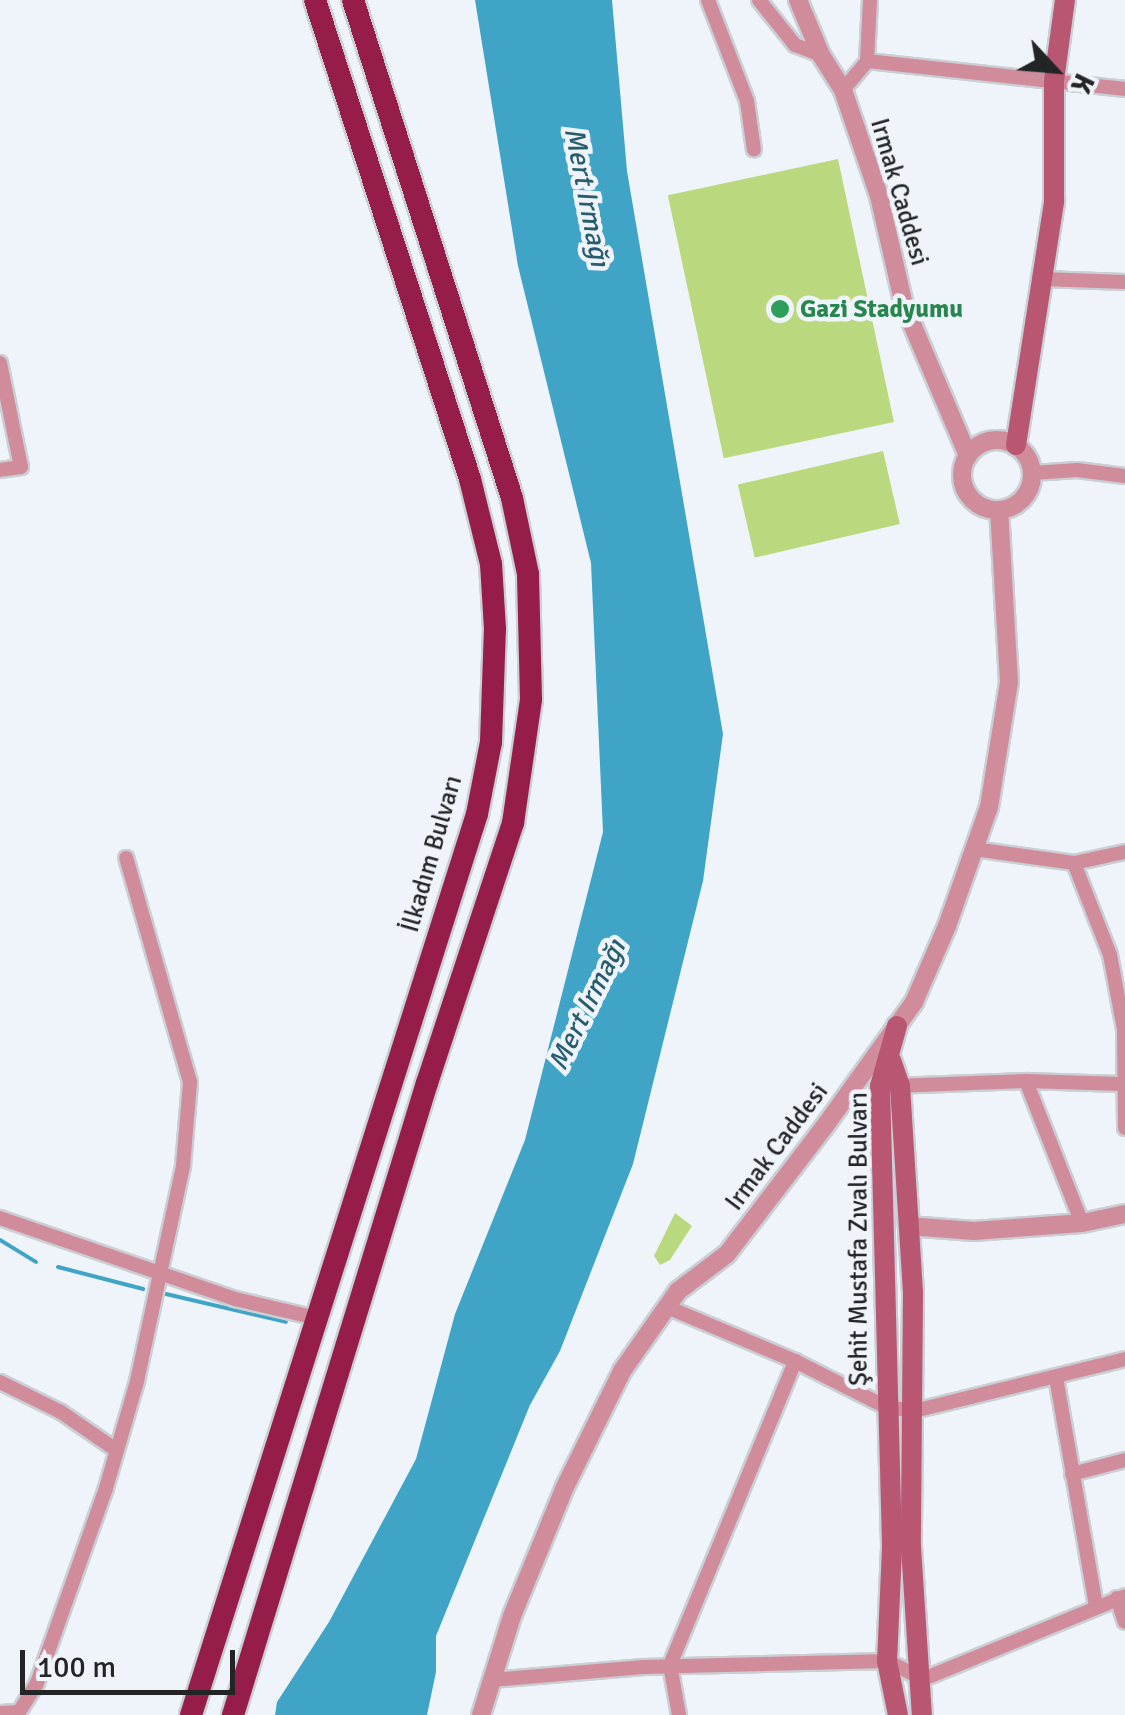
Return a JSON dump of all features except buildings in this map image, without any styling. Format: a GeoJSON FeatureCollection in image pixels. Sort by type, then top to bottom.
{"type":"FeatureCollection","features":[{"type":"Feature","properties":{"kind":"highway","name":"İlkadım Bulvarı"},"geometry":{"type":"LineString","coordinates":[[191,1715],[476,814],[491,742],[495,630],[491,564],[470,479],[315,0]]}},
{"type":"Feature","properties":{"kind":"highway"},"geometry":{"type":"LineString","coordinates":[[232,1715],[427,1083],[512,823],[531,699],[528,574],[512,498],[353,0]]}},
{"type":"Feature","properties":{"kind":"main road"},"geometry":{"type":"LineString","coordinates":[[1016,445],[1054,201],[1054,81],[1066,0]]}},
{"type":"Feature","properties":{"kind":"main road","name":"Şehit Mustafa Zıvalı Bulvarı"},"geometry":{"type":"LineString","coordinates":[[897,1026],[890,1086],[886,1407],[892,1548],[887,1661],[898,1715]]}},
{"type":"Feature","properties":{"kind":"main road","name":"Şehit Mustafa Zıvalı Bulvarı"},"geometry":{"type":"LineString","coordinates":[[890,1086],[908,1226],[914,1411],[912,1547],[923,1678],[922,1715]]}},
{"type":"Feature","properties":{"kind":"street"},"geometry":{"type":"LineString","coordinates":[[708,0],[747,101],[754,150]]}},
{"type":"Feature","properties":{"kind":"street"},"geometry":{"type":"LineString","coordinates":[[760,0],[795,45],[820,55]]}},
{"type":"Feature","properties":{"kind":"street","name":"Irmak Caddesi"},"geometry":{"type":"LineString","coordinates":[[798,0],[820,55],[843,90],[879,196],[904,305],[968,456]]}},
{"type":"Feature","properties":{"kind":"street"},"geometry":{"type":"LineString","coordinates":[[843,90],[867,61],[870,0]]}},
{"type":"Feature","properties":{"kind":"street"},"geometry":{"type":"LineString","coordinates":[[867,61],[1125,89]]}},
{"type":"Feature","properties":{"kind":"street"},"geometry":{"type":"LineString","coordinates":[[1042,279],[1125,282]]}},
{"type":"Feature","properties":{"kind":"street"},"geometry":{"type":"LineString","coordinates":[[0,363],[21,467],[0,470]]}},
{"type":"Feature","properties":{"kind":"street"},"geometry":{"type":"LineString","coordinates":[[995,440],[1016,445],[1032,473],[1032,484],[1020,502],[999,510],[988,509],[970,497],[962,477],[968,456],[995,440]]}},
{"type":"Feature","properties":{"kind":"street"},"geometry":{"type":"LineString","coordinates":[[1032,473],[1077,470],[1125,476]]}},
{"type":"Feature","properties":{"kind":"street","name":"Irmak Caddesi"},"geometry":{"type":"LineString","coordinates":[[481,1715],[512,1616],[565,1487],[622,1372],[678,1291],[727,1254],[914,1002],[989,807],[1008,682],[999,510]]}},
{"type":"Feature","properties":{"kind":"street"},"geometry":{"type":"LineString","coordinates":[[974,850],[1074,863],[1125,852]]}},
{"type":"Feature","properties":{"kind":"street"},"geometry":{"type":"LineString","coordinates":[[0,1713],[18,1712],[37,1683],[116,1450],[137,1381],[157,1273],[183,1166],[190,1082],[126,858]]}},
{"type":"Feature","properties":{"kind":"street"},"geometry":{"type":"LineString","coordinates":[[1074,863],[1110,955],[1124,1030],[1125,1128]]}},
{"type":"Feature","properties":{"kind":"street"},"geometry":{"type":"LineString","coordinates":[[890,1086],[1026,1081],[1122,1084]]}},
{"type":"Feature","properties":{"kind":"street"},"geometry":{"type":"LineString","coordinates":[[1026,1081],[1082,1224]]}},
{"type":"Feature","properties":{"kind":"street"},"geometry":{"type":"LineString","coordinates":[[908,1226],[974,1231],[1082,1224],[1125,1214]]}},
{"type":"Feature","properties":{"kind":"street"},"geometry":{"type":"LineString","coordinates":[[0,1218],[235,1300],[316,1318]]}},
{"type":"Feature","properties":{"kind":"street"},"geometry":{"type":"LineString","coordinates":[[666,1307],[795,1361],[886,1407],[914,1411],[1125,1359]]}},
{"type":"Feature","properties":{"kind":"street"},"geometry":{"type":"LineString","coordinates":[[679,1715],[670,1665],[795,1361]]}},
{"type":"Feature","properties":{"kind":"street"},"geometry":{"type":"LineString","coordinates":[[1056,1377],[1096,1607]]}},
{"type":"Feature","properties":{"kind":"street"},"geometry":{"type":"LineString","coordinates":[[0,1382],[61,1412],[116,1450]]}},
{"type":"Feature","properties":{"kind":"street"},"geometry":{"type":"LineString","coordinates":[[1072,1474],[1125,1460]]}},
{"type":"Feature","properties":{"kind":"street"},"geometry":{"type":"LineString","coordinates":[[492,1680],[670,1665],[887,1661],[923,1678],[1121,1597],[1125,1622]]}},
{"type":"Feature","properties":{"kind":"green space","name":"Gazi Stadyumu"},"geometry":{"type":"Polygon","coordinates":[[[838,159],[894,422],[724,458],[668,195],[838,159]]]}},
{"type":"Feature","properties":{"kind":"green space"},"geometry":{"type":"Polygon","coordinates":[[[883,451],[900,524],[755,558],[738,485],[883,451]]]}},
{"type":"Feature","properties":{"kind":"green space"},"geometry":{"type":"Polygon","coordinates":[[[675,1213],[692,1226],[670,1260],[660,1265],[654,1256],[675,1213]]]}},
{"type":"Feature","properties":{"kind":"water","name":"Mert Irmağı"},"geometry":{"type":"Polygon","coordinates":[[[475,0],[612,0],[627,171],[723,734],[703,881],[633,1164],[560,1351],[530,1405],[436,1636],[436,1672],[427,1715],[275,1715],[277,1702],[329,1622],[416,1459],[455,1314],[525,1140],[603,832],[591,563],[518,266],[475,0]]]}},
{"type":"Feature","properties":{"kind":"waterway"},"geometry":{"type":"LineString","coordinates":[[0,1240],[36,1262]]}},
{"type":"Feature","properties":{"kind":"waterway"},"geometry":{"type":"LineString","coordinates":[[58,1267],[143,1289]]}},
{"type":"Feature","properties":{"kind":"waterway"},"geometry":{"type":"LineString","coordinates":[[166,1294],[286,1322]]}},
{"type":"Feature","properties":{"kind":"place","name":"Gazi Stadyumu"},"geometry":{"type":"Point","coordinates":[780,309]}}]}
